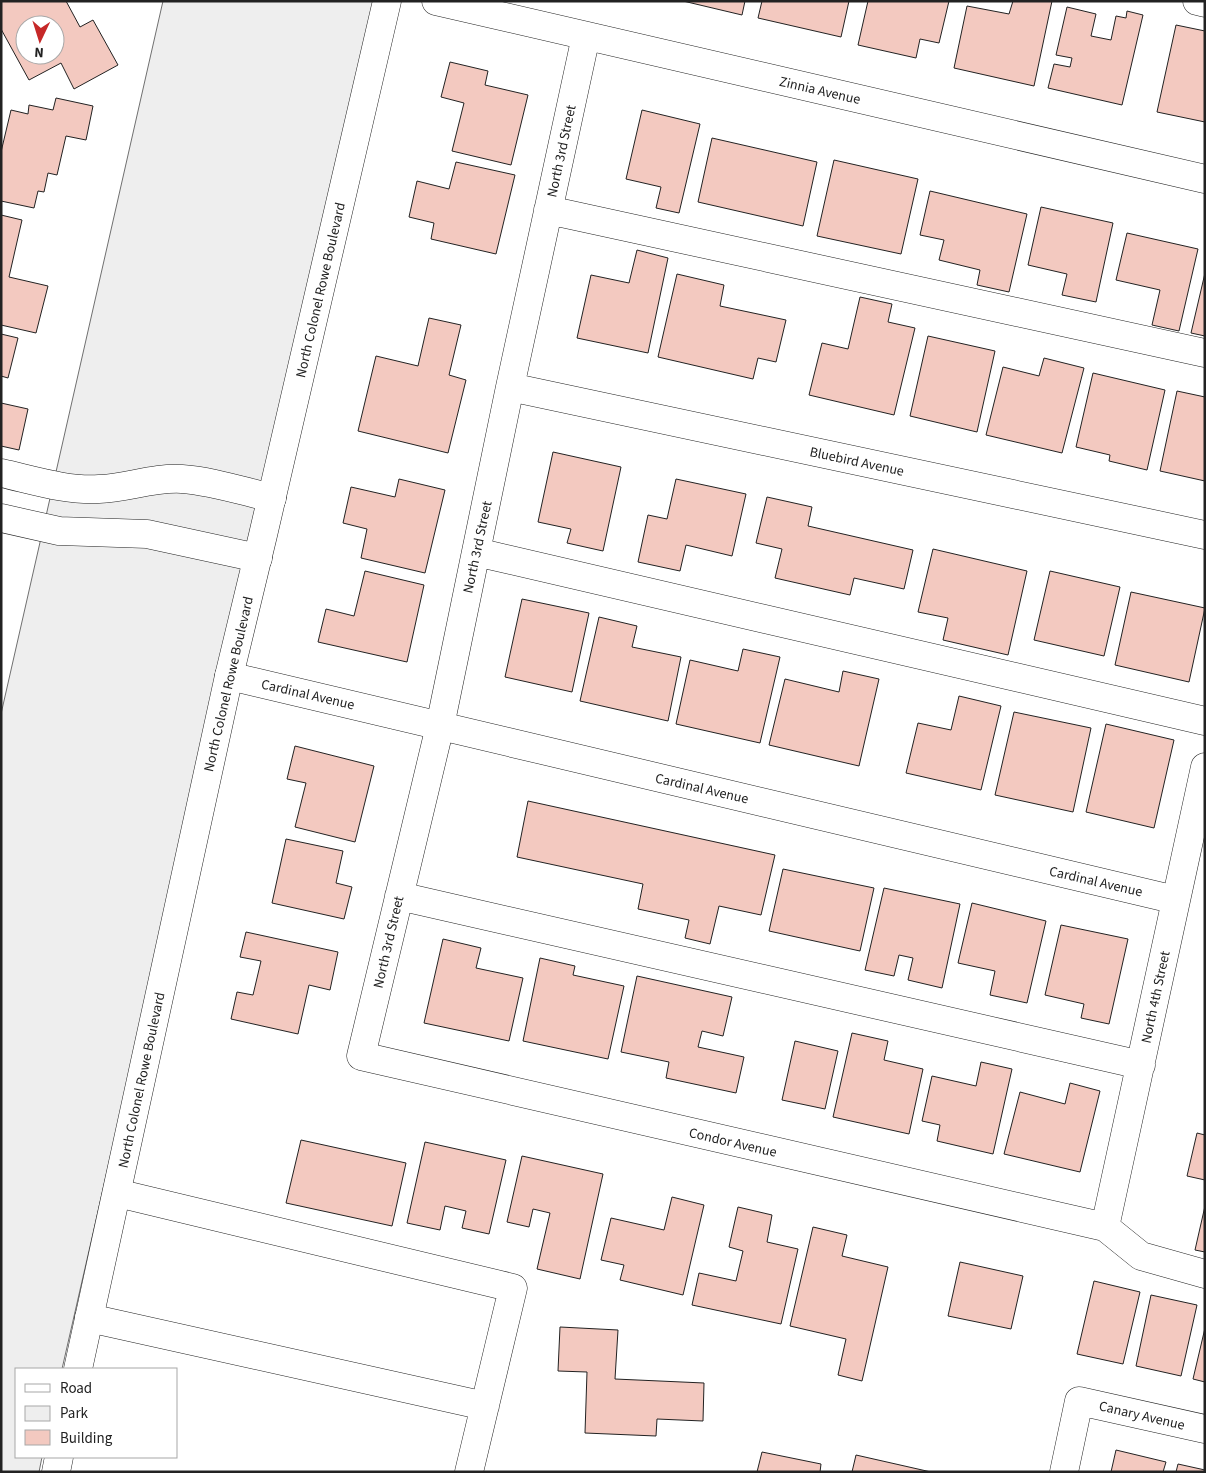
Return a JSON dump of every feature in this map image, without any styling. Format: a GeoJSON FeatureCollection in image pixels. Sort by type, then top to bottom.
{"type":"FeatureCollection","features":[{"type":"Feature","properties":{"kind":"street","name":"North Colonel Rowe Boulevard"},"geometry":{"type":"LineString","coordinates":[[78,1368],[229,676],[387,1]]}},
{"type":"Feature","properties":{"kind":"street","name":"Zinnia Avenue"},"geometry":{"type":"LineString","coordinates":[[436,1],[1205,179]]}},
{"type":"Feature","properties":{"kind":"street"},"geometry":{"type":"LineString","coordinates":[[1197,1],[1205,3]]}},
{"type":"Feature","properties":{"kind":"street","name":"North 3rd Street"},"geometry":{"type":"LineString","coordinates":[[361,1056],[440,726],[586,36]]}},
{"type":"Feature","properties":{"kind":"street"},"geometry":{"type":"LineString","coordinates":[[548,210],[1205,354]]}},
{"type":"Feature","properties":{"kind":"street","name":"Bluebird Avenue"},"geometry":{"type":"LineString","coordinates":[[510,388],[1205,535]]}},
{"type":"Feature","properties":{"kind":"street"},"geometry":{"type":"LineString","coordinates":[[1,473],[64,487],[82,489],[99,489],[180,479],[213,484],[272,498]]}},
{"type":"Feature","properties":{"kind":"street"},"geometry":{"type":"LineString","coordinates":[[78,532],[77,510],[82,489]]}},
{"type":"Feature","properties":{"kind":"street"},"geometry":{"type":"LineString","coordinates":[[1,518],[59,531],[147,534],[258,558]]}},
{"type":"Feature","properties":{"kind":"street"},"geometry":{"type":"LineString","coordinates":[[476,552],[1205,721]]}},
{"type":"Feature","properties":{"kind":"street","name":"Cardinal Avenue"},"geometry":{"type":"LineString","coordinates":[[229,676],[1176,900]]}},
{"type":"Feature","properties":{"kind":"street","name":"North 4th Street"},"geometry":{"type":"LineString","coordinates":[[1106,1227],[1205,767]]}},
{"type":"Feature","properties":{"kind":"street"},"geometry":{"type":"LineString","coordinates":[[399,896],[1141,1065]]}},
{"type":"Feature","properties":{"kind":"street","name":"Condor Avenue"},"geometry":{"type":"LineString","coordinates":[[361,1056],[1106,1227]]}},
{"type":"Feature","properties":{"kind":"street"},"geometry":{"type":"LineString","coordinates":[[116,1193],[513,1288],[469,1472]]}},
{"type":"Feature","properties":{"kind":"street"},"geometry":{"type":"LineString","coordinates":[[1106,1227],[1141,1256],[1205,1274]]}},
{"type":"Feature","properties":{"kind":"street"},"geometry":{"type":"LineString","coordinates":[[89,1318],[485,1406]]}},
{"type":"Feature","properties":{"kind":"street","name":"Canary Avenue"},"geometry":{"type":"LineString","coordinates":[[1064,1472],[1079,1401],[1205,1429]]}},
{"type":"Feature","properties":{"kind":"street"},"geometry":{"type":"LineString","coordinates":[[56,1472],[59,1458]]}},
{"type":"Feature","properties":{"kind":"green space"},"geometry":{"type":"Polygon","coordinates":[[[163,1],[374,1],[62,1368],[15,1368],[15,1458],[42,1458],[39,1472],[1,1472],[1,714],[163,1]]]}},
{"type":"Feature","properties":{"kind":"building"},"geometry":{"type":"Polygon","coordinates":[[[1,1],[66,1],[80,27],[93,20],[118,65],[74,89],[62,65],[65,65],[65,15],[15,15],[15,54],[1,29],[1,1]]]}},
{"type":"Feature","properties":{"kind":"building"},"geometry":{"type":"Polygon","coordinates":[[[683,1],[745,1],[742,15],[683,1]]]}},
{"type":"Feature","properties":{"kind":"building"},"geometry":{"type":"Polygon","coordinates":[[[762,1],[849,1],[841,37],[758,18],[762,1]]]}},
{"type":"Feature","properties":{"kind":"building"},"geometry":{"type":"Polygon","coordinates":[[[868,1],[949,1],[939,43],[920,39],[916,58],[858,45],[868,1]]]}},
{"type":"Feature","properties":{"kind":"building"},"geometry":{"type":"Polygon","coordinates":[[[1013,1],[1052,1],[1034,86],[954,68],[967,6],[1009,14],[1013,1]]]}},
{"type":"Feature","properties":{"kind":"building"},"geometry":{"type":"Polygon","coordinates":[[[1067,7],[1096,14],[1091,36],[1111,40],[1116,16],[1126,18],[1127,11],[1143,15],[1122,105],[1048,88],[1054,64],[1070,67],[1072,58],[1056,55],[1067,7]]]}},
{"type":"Feature","properties":{"kind":"building"},"geometry":{"type":"Polygon","coordinates":[[[1176,25],[1205,31],[1205,122],[1157,112],[1176,25]]]}},
{"type":"Feature","properties":{"kind":"building"},"geometry":{"type":"Polygon","coordinates":[[[450,62],[488,71],[485,85],[528,95],[511,165],[452,151],[464,103],[441,97],[450,62]]]}},
{"type":"Feature","properties":{"kind":"building"},"geometry":{"type":"Polygon","coordinates":[[[21,65],[57,65],[29,80],[21,65]]]}},
{"type":"Feature","properties":{"kind":"building"},"geometry":{"type":"Polygon","coordinates":[[[56,98],[93,106],[86,140],[66,136],[57,175],[48,173],[44,192],[38,191],[34,208],[1,201],[1,152],[11,110],[28,114],[29,105],[53,110],[56,98]]]}},
{"type":"Feature","properties":{"kind":"building"},"geometry":{"type":"Polygon","coordinates":[[[642,110],[700,124],[679,213],[656,208],[661,187],[626,179],[642,110]]]}},
{"type":"Feature","properties":{"kind":"building"},"geometry":{"type":"Polygon","coordinates":[[[712,138],[817,162],[803,226],[698,202],[712,138]]]}},
{"type":"Feature","properties":{"kind":"building"},"geometry":{"type":"Polygon","coordinates":[[[834,160],[918,179],[901,254],[817,236],[834,160]]]}},
{"type":"Feature","properties":{"kind":"building"},"geometry":{"type":"Polygon","coordinates":[[[456,162],[515,175],[496,254],[431,239],[434,223],[409,217],[417,181],[449,189],[456,162]]]}},
{"type":"Feature","properties":{"kind":"building"},"geometry":{"type":"Polygon","coordinates":[[[930,191],[1027,214],[1009,292],[977,285],[980,270],[939,260],[944,240],[920,235],[930,191]]]}},
{"type":"Feature","properties":{"kind":"building"},"geometry":{"type":"Polygon","coordinates":[[[1041,207],[1113,223],[1096,302],[1062,295],[1067,274],[1028,265],[1041,207]]]}},
{"type":"Feature","properties":{"kind":"building"},"geometry":{"type":"Polygon","coordinates":[[[1,215],[22,220],[9,277],[48,286],[36,333],[1,325],[1,215]]]}},
{"type":"Feature","properties":{"kind":"building"},"geometry":{"type":"Polygon","coordinates":[[[1127,233],[1198,249],[1179,331],[1152,325],[1160,290],[1116,280],[1127,233]]]}},
{"type":"Feature","properties":{"kind":"building"},"geometry":{"type":"Polygon","coordinates":[[[637,250],[668,258],[648,353],[577,338],[591,275],[629,283],[637,250]]]}},
{"type":"Feature","properties":{"kind":"building"},"geometry":{"type":"Polygon","coordinates":[[[1205,273],[1205,336],[1191,333],[1205,273]]]}},
{"type":"Feature","properties":{"kind":"building"},"geometry":{"type":"Polygon","coordinates":[[[677,274],[724,285],[720,306],[786,320],[776,362],[758,358],[753,379],[658,357],[677,274]]]}},
{"type":"Feature","properties":{"kind":"building"},"geometry":{"type":"Polygon","coordinates":[[[860,297],[892,304],[888,322],[915,328],[894,415],[809,395],[822,343],[848,349],[860,297]]]}},
{"type":"Feature","properties":{"kind":"building"},"geometry":{"type":"Polygon","coordinates":[[[429,318],[461,325],[449,375],[466,380],[448,453],[358,431],[376,356],[418,366],[429,318]]]}},
{"type":"Feature","properties":{"kind":"building"},"geometry":{"type":"Polygon","coordinates":[[[1,334],[18,338],[8,378],[1,376],[1,334]]]}},
{"type":"Feature","properties":{"kind":"building"},"geometry":{"type":"Polygon","coordinates":[[[928,336],[995,351],[977,432],[910,416],[928,336]]]}},
{"type":"Feature","properties":{"kind":"building"},"geometry":{"type":"Polygon","coordinates":[[[1044,358],[1084,368],[1062,453],[986,435],[1003,367],[1039,376],[1044,358]]]}},
{"type":"Feature","properties":{"kind":"building"},"geometry":{"type":"Polygon","coordinates":[[[1093,373],[1165,390],[1147,470],[1109,461],[1110,455],[1076,447],[1093,373]]]}},
{"type":"Feature","properties":{"kind":"building"},"geometry":{"type":"Polygon","coordinates":[[[1177,391],[1205,397],[1205,481],[1160,471],[1177,391]]]}},
{"type":"Feature","properties":{"kind":"building"},"geometry":{"type":"Polygon","coordinates":[[[1,403],[28,409],[19,450],[1,446],[1,403]]]}},
{"type":"Feature","properties":{"kind":"building"},"geometry":{"type":"Polygon","coordinates":[[[553,452],[621,467],[603,551],[567,543],[571,529],[538,522],[553,452]]]}},
{"type":"Feature","properties":{"kind":"building"},"geometry":{"type":"Polygon","coordinates":[[[399,479],[445,490],[425,573],[361,558],[367,529],[343,523],[351,487],[395,497],[399,479]]]}},
{"type":"Feature","properties":{"kind":"building"},"geometry":{"type":"Polygon","coordinates":[[[676,479],[746,494],[732,556],[686,545],[680,571],[638,562],[648,515],[667,519],[676,479]]]}},
{"type":"Feature","properties":{"kind":"building"},"geometry":{"type":"Polygon","coordinates":[[[767,497],[812,507],[808,526],[913,550],[904,589],[854,578],[850,595],[775,578],[782,549],[756,543],[767,497]]]}},
{"type":"Feature","properties":{"kind":"building"},"geometry":{"type":"Polygon","coordinates":[[[933,549],[1027,571],[1008,655],[943,640],[948,618],[918,612],[933,549]]]}},
{"type":"Feature","properties":{"kind":"building"},"geometry":{"type":"Polygon","coordinates":[[[365,571],[424,585],[407,662],[318,642],[326,609],[354,616],[365,571]]]}},
{"type":"Feature","properties":{"kind":"building"},"geometry":{"type":"Polygon","coordinates":[[[1050,571],[1120,587],[1104,656],[1034,640],[1050,571]]]}},
{"type":"Feature","properties":{"kind":"building"},"geometry":{"type":"Polygon","coordinates":[[[1131,592],[1205,608],[1189,682],[1115,665],[1131,592]]]}},
{"type":"Feature","properties":{"kind":"building"},"geometry":{"type":"Polygon","coordinates":[[[522,599],[589,613],[572,692],[505,677],[522,599]]]}},
{"type":"Feature","properties":{"kind":"building"},"geometry":{"type":"Polygon","coordinates":[[[599,617],[637,626],[632,647],[681,657],[668,721],[580,701],[599,617]]]}},
{"type":"Feature","properties":{"kind":"building"},"geometry":{"type":"Polygon","coordinates":[[[743,649],[780,657],[760,743],[676,724],[690,660],[738,671],[743,649]]]}},
{"type":"Feature","properties":{"kind":"building"},"geometry":{"type":"Polygon","coordinates":[[[843,671],[879,679],[859,766],[769,745],[785,679],[839,692],[843,671]]]}},
{"type":"Feature","properties":{"kind":"building"},"geometry":{"type":"Polygon","coordinates":[[[959,696],[1001,706],[981,790],[906,773],[918,723],[951,730],[959,696]]]}},
{"type":"Feature","properties":{"kind":"building"},"geometry":{"type":"Polygon","coordinates":[[[1014,712],[1091,728],[1073,812],[995,795],[1014,712]]]}},
{"type":"Feature","properties":{"kind":"building"},"geometry":{"type":"Polygon","coordinates":[[[1106,724],[1174,740],[1154,828],[1086,812],[1106,724]]]}},
{"type":"Feature","properties":{"kind":"building"},"geometry":{"type":"Polygon","coordinates":[[[295,746],[374,766],[355,842],[295,827],[306,783],[287,779],[295,746]]]}},
{"type":"Feature","properties":{"kind":"building"},"geometry":{"type":"Polygon","coordinates":[[[528,801],[775,855],[761,915],[719,906],[710,944],[685,938],[689,920],[638,909],[643,884],[517,857],[528,801]]]}},
{"type":"Feature","properties":{"kind":"building"},"geometry":{"type":"Polygon","coordinates":[[[286,839],[343,851],[336,883],[352,887],[344,919],[272,903],[286,839]]]}},
{"type":"Feature","properties":{"kind":"building"},"geometry":{"type":"Polygon","coordinates":[[[783,869],[874,888],[860,951],[769,931],[783,869]]]}},
{"type":"Feature","properties":{"kind":"building"},"geometry":{"type":"Polygon","coordinates":[[[884,888],[960,904],[942,988],[908,980],[913,958],[899,955],[894,976],[865,970],[884,888]]]}},
{"type":"Feature","properties":{"kind":"building"},"geometry":{"type":"Polygon","coordinates":[[[972,903],[1046,921],[1027,1003],[990,995],[995,971],[958,963],[972,903]]]}},
{"type":"Feature","properties":{"kind":"building"},"geometry":{"type":"Polygon","coordinates":[[[1061,925],[1128,939],[1109,1024],[1081,1018],[1084,1004],[1045,995],[1061,925]]]}},
{"type":"Feature","properties":{"kind":"building"},"geometry":{"type":"Polygon","coordinates":[[[246,932],[338,952],[330,990],[309,985],[298,1034],[231,1019],[237,992],[253,995],[261,961],[240,957],[246,932]]]}},
{"type":"Feature","properties":{"kind":"building"},"geometry":{"type":"Polygon","coordinates":[[[443,939],[481,948],[476,968],[523,978],[509,1041],[424,1023],[443,939]]]}},
{"type":"Feature","properties":{"kind":"building"},"geometry":{"type":"Polygon","coordinates":[[[540,958],[575,966],[573,975],[624,986],[608,1059],[523,1041],[540,958]]]}},
{"type":"Feature","properties":{"kind":"building"},"geometry":{"type":"Polygon","coordinates":[[[637,976],[732,997],[723,1036],[702,1031],[698,1047],[744,1057],[736,1093],[666,1078],[669,1062],[621,1052],[637,976]]]}},
{"type":"Feature","properties":{"kind":"building"},"geometry":{"type":"Polygon","coordinates":[[[852,1033],[888,1041],[884,1060],[923,1069],[909,1134],[833,1117],[852,1033]]]}},
{"type":"Feature","properties":{"kind":"building"},"geometry":{"type":"Polygon","coordinates":[[[795,1041],[838,1051],[825,1109],[782,1100],[795,1041]]]}},
{"type":"Feature","properties":{"kind":"building"},"geometry":{"type":"Polygon","coordinates":[[[981,1062],[1012,1069],[993,1154],[937,1141],[940,1125],[922,1121],[932,1076],[976,1086],[981,1062]]]}},
{"type":"Feature","properties":{"kind":"building"},"geometry":{"type":"Polygon","coordinates":[[[1070,1083],[1100,1091],[1080,1172],[1004,1154],[1020,1092],[1065,1104],[1070,1083]]]}},
{"type":"Feature","properties":{"kind":"building"},"geometry":{"type":"Polygon","coordinates":[[[1197,1133],[1205,1135],[1205,1180],[1187,1176],[1197,1133]]]}},
{"type":"Feature","properties":{"kind":"building"},"geometry":{"type":"Polygon","coordinates":[[[301,1140],[406,1163],[392,1226],[286,1203],[301,1140]]]}},
{"type":"Feature","properties":{"kind":"building"},"geometry":{"type":"Polygon","coordinates":[[[425,1142],[506,1160],[489,1234],[462,1228],[466,1211],[445,1206],[440,1230],[407,1223],[425,1142]]]}},
{"type":"Feature","properties":{"kind":"building"},"geometry":{"type":"Polygon","coordinates":[[[522,1156],[603,1174],[580,1279],[537,1269],[550,1213],[533,1209],[529,1227],[507,1222],[522,1156]]]}},
{"type":"Feature","properties":{"kind":"building"},"geometry":{"type":"Polygon","coordinates":[[[672,1197],[704,1205],[683,1295],[620,1280],[624,1265],[601,1260],[611,1218],[664,1230],[672,1197]]]}},
{"type":"Feature","properties":{"kind":"building"},"geometry":{"type":"Polygon","coordinates":[[[1205,1206],[1205,1252],[1195,1250],[1205,1206]]]}},
{"type":"Feature","properties":{"kind":"building"},"geometry":{"type":"Polygon","coordinates":[[[738,1207],[772,1215],[767,1242],[798,1249],[781,1324],[692,1305],[699,1273],[736,1281],[743,1251],[729,1247],[738,1207]]]}},
{"type":"Feature","properties":{"kind":"building"},"geometry":{"type":"Polygon","coordinates":[[[813,1227],[847,1235],[842,1256],[888,1267],[862,1381],[838,1375],[846,1339],[790,1326],[813,1227]]]}},
{"type":"Feature","properties":{"kind":"building"},"geometry":{"type":"Polygon","coordinates":[[[960,1262],[1023,1276],[1011,1329],[948,1316],[960,1262]]]}},
{"type":"Feature","properties":{"kind":"building"},"geometry":{"type":"Polygon","coordinates":[[[1094,1281],[1140,1292],[1123,1364],[1077,1354],[1094,1281]]]}},
{"type":"Feature","properties":{"kind":"building"},"geometry":{"type":"Polygon","coordinates":[[[1151,1295],[1197,1305],[1181,1376],[1136,1366],[1151,1295]]]}},
{"type":"Feature","properties":{"kind":"building"},"geometry":{"type":"Polygon","coordinates":[[[560,1327],[618,1330],[615,1379],[704,1383],[703,1421],[657,1419],[656,1436],[585,1433],[587,1372],[558,1371],[560,1327]]]}},
{"type":"Feature","properties":{"kind":"building"},"geometry":{"type":"Polygon","coordinates":[[[1205,1328],[1205,1382],[1193,1379],[1205,1328]]]}},
{"type":"Feature","properties":{"kind":"building"},"geometry":{"type":"Polygon","coordinates":[[[1116,1450],[1166,1462],[1163,1472],[1111,1472],[1116,1450]]]}},
{"type":"Feature","properties":{"kind":"building"},"geometry":{"type":"Polygon","coordinates":[[[762,1452],[821,1464],[820,1472],[757,1472],[762,1452]]]}},
{"type":"Feature","properties":{"kind":"building"},"geometry":{"type":"Polygon","coordinates":[[[856,1455],[931,1472],[852,1472],[856,1455]]]}},
{"type":"Feature","properties":{"kind":"building"},"geometry":{"type":"Polygon","coordinates":[[[1178,1464],[1205,1470],[1205,1472],[1176,1472],[1178,1464]]]}}]}
